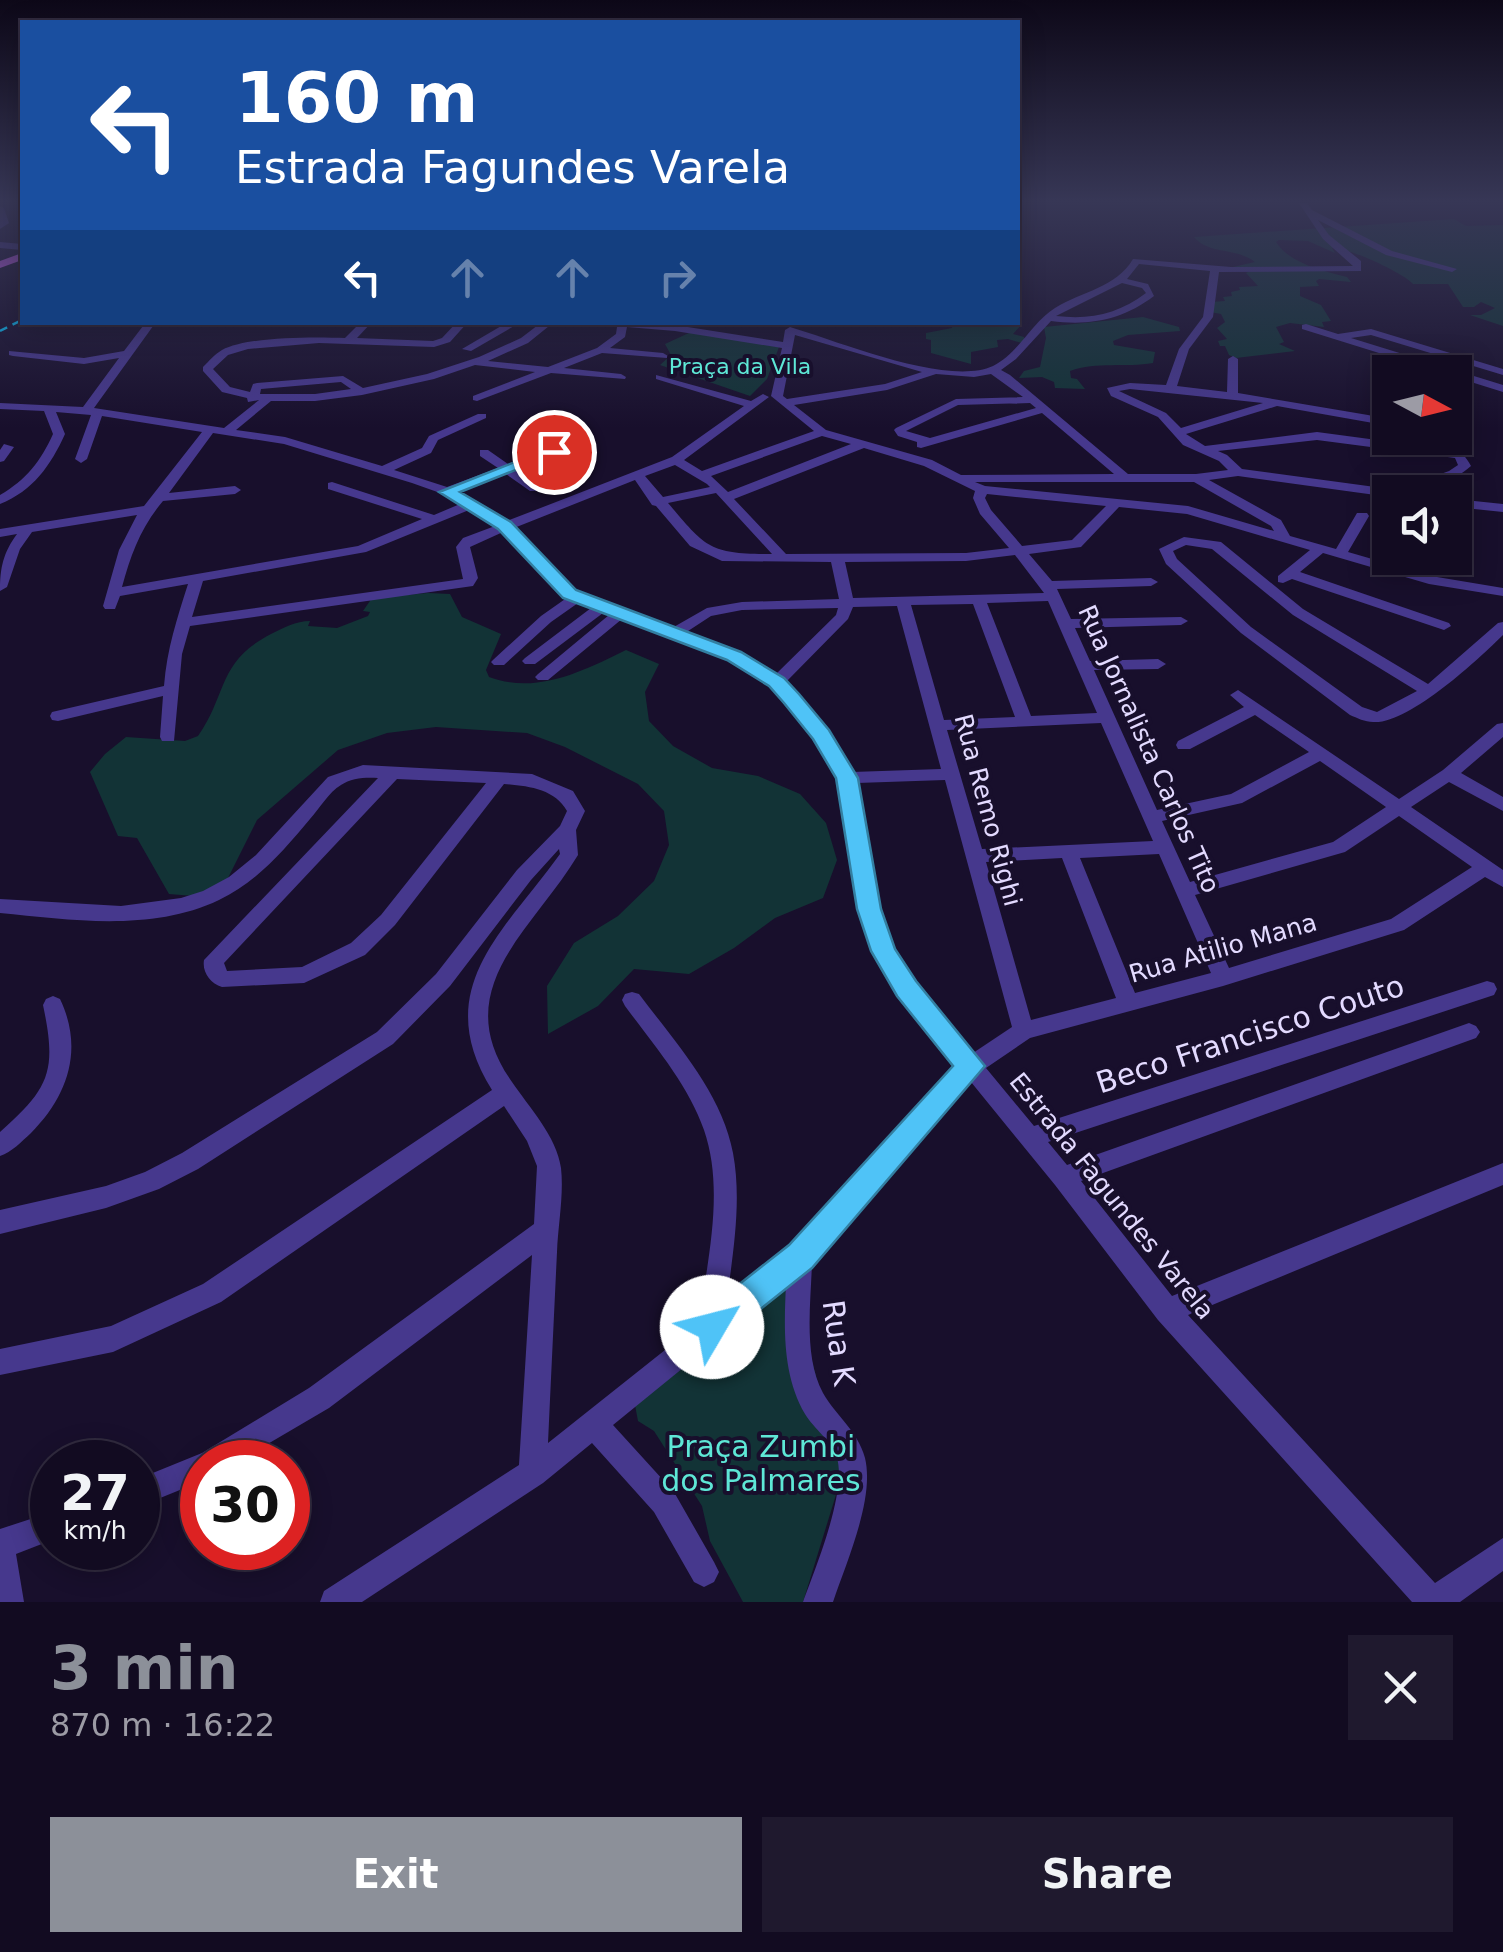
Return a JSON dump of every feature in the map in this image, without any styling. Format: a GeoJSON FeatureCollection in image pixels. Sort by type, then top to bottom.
{"type":"FeatureCollection","features":[{"type":"Feature","properties":{"kind":"street"},"geometry":{"type":"LineString","coordinates":[[182,623],[468,583],[465,544],[676,460],[748,407],[774,400],[803,400],[887,387],[933,372],[992,370],[1069,304],[1124,278]]}},
{"type":"Feature","properties":{"kind":"street"},"geometry":{"type":"LineString","coordinates":[[1170,389],[1184,349],[1208,317],[1214,278]]}},
{"type":"Feature","properties":{"kind":"street"},"geometry":{"type":"LineString","coordinates":[[1049,318],[1108,320],[1151,294],[1145,286],[1122,280]]}},
{"type":"Feature","properties":{"kind":"street"},"geometry":{"type":"LineString","coordinates":[[81,459],[92,412],[126,354],[149,325]]}},
{"type":"Feature","properties":{"kind":"street"},"geometry":{"type":"LineString","coordinates":[[348,341],[364,325]]}},
{"type":"Feature","properties":{"kind":"street"},"geometry":{"type":"LineString","coordinates":[[459,325],[446,340],[434,344],[348,341],[247,346],[224,353],[207,369],[212,381],[252,400],[362,392],[474,362],[534,335],[545,325]]}},
{"type":"Feature","properties":{"kind":"street"},"geometry":{"type":"LineString","coordinates":[[467,349],[511,325]]}},
{"type":"Feature","properties":{"kind":"street"},"geometry":{"type":"LineString","coordinates":[[477,398],[601,350],[620,335],[622,325]]}},
{"type":"Feature","properties":{"kind":"street"},"geometry":{"type":"LineString","coordinates":[[637,325],[788,346]]}},
{"type":"Feature","properties":{"kind":"street"},"geometry":{"type":"LineString","coordinates":[[774,400],[788,346],[786,326],[933,372]]}},
{"type":"Feature","properties":{"kind":"street"},"geometry":{"type":"LineString","coordinates":[[1306,327],[1394,355]]}},
{"type":"Feature","properties":{"kind":"street"},"geometry":{"type":"LineString","coordinates":[[1337,337],[1358,331],[1378,334],[1503,372]]}},
{"type":"Feature","properties":{"kind":"street"},"geometry":{"type":"LineString","coordinates":[[601,350],[662,356]]}},
{"type":"Feature","properties":{"kind":"street"},"geometry":{"type":"LineString","coordinates":[[13,353],[84,361],[126,354]]}},
{"type":"Feature","properties":{"kind":"street"},"geometry":{"type":"LineString","coordinates":[[1232,397],[1233,359]]}},
{"type":"Feature","properties":{"kind":"street"},"geometry":{"type":"LineString","coordinates":[[474,362],[621,377]]}},
{"type":"Feature","properties":{"kind":"street"},"geometry":{"type":"LineString","coordinates":[[992,370],[1124,476]]}},
{"type":"Feature","properties":{"kind":"street"},"geometry":{"type":"LineString","coordinates":[[660,376],[748,407]]}},
{"type":"Feature","properties":{"kind":"street"},"geometry":{"type":"LineString","coordinates":[[252,400],[256,386],[342,379],[362,392]]}},
{"type":"Feature","properties":{"kind":"street"},"geometry":{"type":"LineString","coordinates":[[1472,379],[1503,389]]}},
{"type":"Feature","properties":{"kind":"street"},"geometry":{"type":"LineString","coordinates":[[1238,472],[1223,458],[1188,442],[1162,415],[1112,391],[1120,384],[1170,389],[1372,420]]}},
{"type":"Feature","properties":{"kind":"street"},"geometry":{"type":"LineString","coordinates":[[226,432],[266,400]]}},
{"type":"Feature","properties":{"kind":"street"},"geometry":{"type":"LineString","coordinates":[[774,400],[822,432],[895,452],[982,490],[1188,510],[1429,580],[1503,592]]}},
{"type":"Feature","properties":{"kind":"street"},"geometry":{"type":"LineString","coordinates":[[928,442],[899,432],[956,402],[1030,400]]}},
{"type":"Feature","properties":{"kind":"street"},"geometry":{"type":"LineString","coordinates":[[1178,433],[1275,403]]}},
{"type":"Feature","properties":{"kind":"street","name":"Estrada Fagundes Varela"},"geometry":{"type":"LineString","coordinates":[[0,406],[92,412],[208,432],[285,440],[384,469],[447,492],[504,526],[577,598],[734,656],[776,682],[821,735],[847,778],[869,909],[884,951],[906,988],[1031,1136],[1167,1310],[1433,1602]]}},
{"type":"Feature","properties":{"kind":"street"},"geometry":{"type":"LineString","coordinates":[[0,500],[21,489],[44,468],[59,434],[48,407]]}},
{"type":"Feature","properties":{"kind":"street"},"geometry":{"type":"LineString","coordinates":[[895,452],[1041,410]]}},
{"type":"Feature","properties":{"kind":"street"},"geometry":{"type":"LineString","coordinates":[[384,469],[427,450],[433,438],[482,416]]}},
{"type":"Feature","properties":{"kind":"street"},"geometry":{"type":"LineString","coordinates":[[208,432],[146,510],[122,558],[112,600],[196,578],[361,549],[469,506]]}},
{"type":"Feature","properties":{"kind":"street"},"geometry":{"type":"LineString","coordinates":[[702,475],[822,432]]}},
{"type":"Feature","properties":{"kind":"street"},"geometry":{"type":"LineString","coordinates":[[1204,449],[1317,436],[1462,457]]}},
{"type":"Feature","properties":{"kind":"street"},"geometry":{"type":"LineString","coordinates":[[657,502],[722,493],[864,444]]}},
{"type":"Feature","properties":{"kind":"street"},"geometry":{"type":"LineString","coordinates":[[447,492],[554,452]]}},
{"type":"Feature","properties":{"kind":"street"},"geometry":{"type":"LineString","coordinates":[[484,454],[534,488]]}},
{"type":"Feature","properties":{"kind":"street"},"geometry":{"type":"LineString","coordinates":[[1451,475],[1465,466],[1458,455]]}},
{"type":"Feature","properties":{"kind":"street"},"geometry":{"type":"LineString","coordinates":[[676,460],[722,493],[783,558]]}},
{"type":"Feature","properties":{"kind":"street"},"geometry":{"type":"LineString","coordinates":[[958,478],[1196,478],[1238,472],[1372,491]]}},
{"type":"Feature","properties":{"kind":"street"},"geometry":{"type":"LineString","coordinates":[[638,476],[695,543],[714,556],[966,557],[1020,552],[1080,543],[1116,503]]}},
{"type":"Feature","properties":{"kind":"street"},"geometry":{"type":"LineString","coordinates":[[1196,478],[1276,523],[1284,536]]}},
{"type":"Feature","properties":{"kind":"street"},"geometry":{"type":"LineString","coordinates":[[332,486],[437,520]]}},
{"type":"Feature","properties":{"kind":"street"},"geometry":{"type":"LineString","coordinates":[[158,498],[235,490]]}},
{"type":"Feature","properties":{"kind":"street","name":"Rua Jornalista Carlos Tito"},"geometry":{"type":"LineString","coordinates":[[982,490],[980,504],[1050,591],[1187,890],[1223,978]]}},
{"type":"Feature","properties":{"kind":"street"},"geometry":{"type":"LineString","coordinates":[[1472,505],[1503,508]]}},
{"type":"Feature","properties":{"kind":"street"},"geometry":{"type":"LineString","coordinates":[[0,532],[146,510]]}},
{"type":"Feature","properties":{"kind":"street"},"geometry":{"type":"LineString","coordinates":[[1340,554],[1362,516]]}},
{"type":"Feature","properties":{"kind":"street"},"geometry":{"type":"LineString","coordinates":[[0,588],[7,550],[28,528]]}},
{"type":"Feature","properties":{"kind":"street"},"geometry":{"type":"LineString","coordinates":[[1427,690],[1298,612],[1224,550],[1208,542],[1184,541],[1166,550],[1172,561],[1226,612],[1287,661],[1356,711],[1372,718],[1390,713],[1427,690],[1503,626]]}},
{"type":"Feature","properties":{"kind":"street"},"geometry":{"type":"LineString","coordinates":[[1268,587],[1291,574],[1321,548]]}},
{"type":"Feature","properties":{"kind":"street"},"geometry":{"type":"LineString","coordinates":[[776,682],[829,633],[847,603],[837,558]]}},
{"type":"Feature","properties":{"kind":"street"},"geometry":{"type":"LineString","coordinates":[[1291,574],[1444,626]]}},
{"type":"Feature","properties":{"kind":"street"},"geometry":{"type":"LineString","coordinates":[[168,737],[169,690],[182,623],[196,578]]}},
{"type":"Feature","properties":{"kind":"street"},"geometry":{"type":"LineString","coordinates":[[674,633],[698,616],[722,608],[978,600],[1151,582]]}},
{"type":"Feature","properties":{"kind":"street"},"geometry":{"type":"LineString","coordinates":[[499,662],[546,619],[577,598]]}},
{"type":"Feature","properties":{"kind":"street"},"geometry":{"type":"LineString","coordinates":[[978,600],[1026,723]]}},
{"type":"Feature","properties":{"kind":"street","name":"Rua Remo Righi"},"geometry":{"type":"LineString","coordinates":[[903,602],[1024,1031]]}},
{"type":"Feature","properties":{"kind":"street"},"geometry":{"type":"LineString","coordinates":[[530,662],[609,611]]}},
{"type":"Feature","properties":{"kind":"street"},"geometry":{"type":"LineString","coordinates":[[543,677],[609,611]]}},
{"type":"Feature","properties":{"kind":"street"},"geometry":{"type":"LineString","coordinates":[[1065,624],[1182,621]]}},
{"type":"Feature","properties":{"kind":"street"},"geometry":{"type":"LineString","coordinates":[[1084,666],[1158,664]]}},
{"type":"Feature","properties":{"kind":"street"},"geometry":{"type":"LineString","coordinates":[[58,716],[169,690]]}},
{"type":"Feature","properties":{"kind":"street"},"geometry":{"type":"LineString","coordinates":[[1238,695],[1494,874]]}},
{"type":"Feature","properties":{"kind":"street"},"geometry":{"type":"LineString","coordinates":[[1184,745],[1256,708]]}},
{"type":"Feature","properties":{"kind":"street"},"geometry":{"type":"LineString","coordinates":[[940,725],[1106,718]]}},
{"type":"Feature","properties":{"kind":"street"},"geometry":{"type":"LineString","coordinates":[[1187,890],[1340,846],[1450,774],[1503,728]]}},
{"type":"Feature","properties":{"kind":"street"},"geometry":{"type":"LineString","coordinates":[[1152,818],[1236,800],[1319,754]]}},
{"type":"Feature","properties":{"kind":"street"},"geometry":{"type":"LineString","coordinates":[[0,906],[92,913],[194,902],[220,891],[250,870],[334,781],[363,771],[545,783],[568,795],[576,811],[567,830],[513,888],[443,980],[385,1038],[151,1181],[106,1197],[0,1222]]}},
{"type":"Feature","properties":{"kind":"street"},"geometry":{"type":"LineString","coordinates":[[393,772],[224,948],[213,968],[229,980],[304,975],[358,949],[388,920],[500,778]]}},
{"type":"Feature","properties":{"kind":"street"},"geometry":{"type":"LineString","coordinates":[[847,778],[951,774]]}},
{"type":"Feature","properties":{"kind":"street"},"geometry":{"type":"LineString","coordinates":[[1450,774],[1503,805]]}},
{"type":"Feature","properties":{"kind":"street"},"geometry":{"type":"LineString","coordinates":[[534,1473],[534,1407],[549,1166],[532,1126],[505,1093],[478,1040],[476,1023],[481,988],[504,939],[569,855],[567,830]]}},
{"type":"Feature","properties":{"kind":"street"},"geometry":{"type":"LineString","coordinates":[[973,856],[1166,848]]}},
{"type":"Feature","properties":{"kind":"street"},"geometry":{"type":"LineString","coordinates":[[1069,853],[1129,1004]]}},
{"type":"Feature","properties":{"kind":"street","name":"Rua Atilio Mana"},"geometry":{"type":"LineString","coordinates":[[335,1602],[534,1473],[800,1256],[970,1066],[1024,1031],[1397,926],[1494,874]]}},
{"type":"Feature","properties":{"kind":"street","name":"Beco Francisco Couto"},"geometry":{"type":"LineString","coordinates":[[1031,1136],[1487,989]]}},
{"type":"Feature","properties":{"kind":"street"},"geometry":{"type":"LineString","coordinates":[[632,1000],[694,1086],[716,1132],[723,1167],[722,1221],[712,1327]]}},
{"type":"Feature","properties":{"kind":"street"},"geometry":{"type":"LineString","coordinates":[[0,1146],[53,1094],[62,1036],[53,1005]]}},
{"type":"Feature","properties":{"kind":"street"},"geometry":{"type":"LineString","coordinates":[[1063,1176],[1468,1032]]}},
{"type":"Feature","properties":{"kind":"street"},"geometry":{"type":"LineString","coordinates":[[0,1362],[113,1339],[212,1293],[505,1093]]}},
{"type":"Feature","properties":{"kind":"street"},"geometry":{"type":"LineString","coordinates":[[1167,1310],[1503,1174]]}},
{"type":"Feature","properties":{"kind":"street"},"geometry":{"type":"LineString","coordinates":[[249,1440],[320,1398],[547,1230]]}},
{"type":"Feature","properties":{"kind":"street","name":"Rua K"},"geometry":{"type":"LineString","coordinates":[[800,1256],[799,1309],[805,1380],[813,1402],[836,1430],[853,1464],[845,1515],[818,1602]]}},
{"type":"Feature","properties":{"kind":"street"},"geometry":{"type":"LineString","coordinates":[[592,1424],[664,1502],[704,1572]]}},
{"type":"Feature","properties":{"kind":"street"},"geometry":{"type":"LineString","coordinates":[[9,1602],[0,1545],[30,1534]]}},
{"type":"Feature","properties":{"kind":"street"},"geometry":{"type":"LineString","coordinates":[[1433,1602],[1503,1554]]}},
{"type":"Feature","properties":{"kind":"green space"},"geometry":{"type":"Polygon","coordinates":[[[1250,278],[1348,278],[1351,282],[1319,279],[1319,286],[1300,287],[1300,296],[1321,305],[1331,321],[1322,322],[1324,327],[1290,323],[1276,327],[1284,342],[1279,344],[1295,351],[1236,358],[1220,346],[1218,341],[1227,339],[1217,328],[1225,322],[1221,314],[1210,312],[1211,302],[1225,301],[1223,297],[1232,296],[1231,292],[1240,290],[1239,287],[1258,286],[1250,278]]]}},
{"type":"Feature","properties":{"kind":"green space"},"geometry":{"type":"Polygon","coordinates":[[[1503,278],[1503,326],[1470,315],[1495,308],[1481,302],[1463,307],[1448,284],[1413,284],[1407,279],[1503,278]]]}},
{"type":"Feature","properties":{"kind":"green space"},"geometry":{"type":"Polygon","coordinates":[[[1021,316],[1022,324],[1013,334],[1024,337],[1025,344],[997,340],[998,347],[971,352],[971,364],[931,353],[931,340],[926,339],[926,333],[1020,325],[1021,316]]]}},
{"type":"Feature","properties":{"kind":"green space"},"geometry":{"type":"Polygon","coordinates":[[[1143,317],[1179,327],[1180,331],[1128,335],[1113,341],[1114,345],[1155,352],[1153,363],[1090,366],[1070,371],[1071,378],[1085,389],[1055,388],[1054,382],[1042,377],[1019,378],[1024,371],[1040,367],[1046,338],[1044,327],[1143,317]]]}},
{"type":"Feature","properties":{"kind":"green space","name":"Praça da Vila"},"geometry":{"type":"Polygon","coordinates":[[[691,332],[779,347],[767,379],[750,396],[660,365],[671,355],[665,344],[691,332]]]}},
{"type":"Feature","properties":{"kind":"green space"},"geometry":{"type":"Polygon","coordinates":[[[450,594],[462,617],[501,634],[486,670],[489,677],[507,682],[542,682],[576,673],[626,650],[659,664],[645,692],[649,721],[673,746],[712,768],[758,776],[800,794],[826,823],[837,860],[823,898],[775,918],[689,974],[634,969],[598,1006],[548,1034],[547,986],[574,943],[618,916],[654,881],[669,845],[664,811],[638,784],[565,747],[527,733],[436,727],[387,733],[338,750],[257,820],[218,898],[169,894],[137,838],[118,836],[90,772],[105,754],[126,737],[185,741],[198,736],[241,656],[290,625],[310,621],[308,626],[337,628],[368,616],[370,612],[363,611],[372,598],[450,594]]]}},
{"type":"Feature","properties":{"kind":"green space","name":"Praça Zumbi dos Palmares"},"geometry":{"type":"Polygon","coordinates":[[[789,1280],[843,1472],[803,1602],[743,1602],[710,1541],[702,1506],[654,1431],[638,1421],[635,1405],[789,1280]]]}},
{"type":"Feature","properties":{"kind":"railway"},"geometry":{"type":"LineString","coordinates":[[0,331],[20,321]]}},
{"type":"Feature","properties":{"kind":"route"},"geometry":{"type":"LineString","coordinates":[[554,452],[447,492],[504,526],[561,586],[583,602],[734,656],[776,682],[792,698],[847,778],[869,909],[884,951],[906,988],[970,1066],[800,1256],[712,1327]]}}]}
